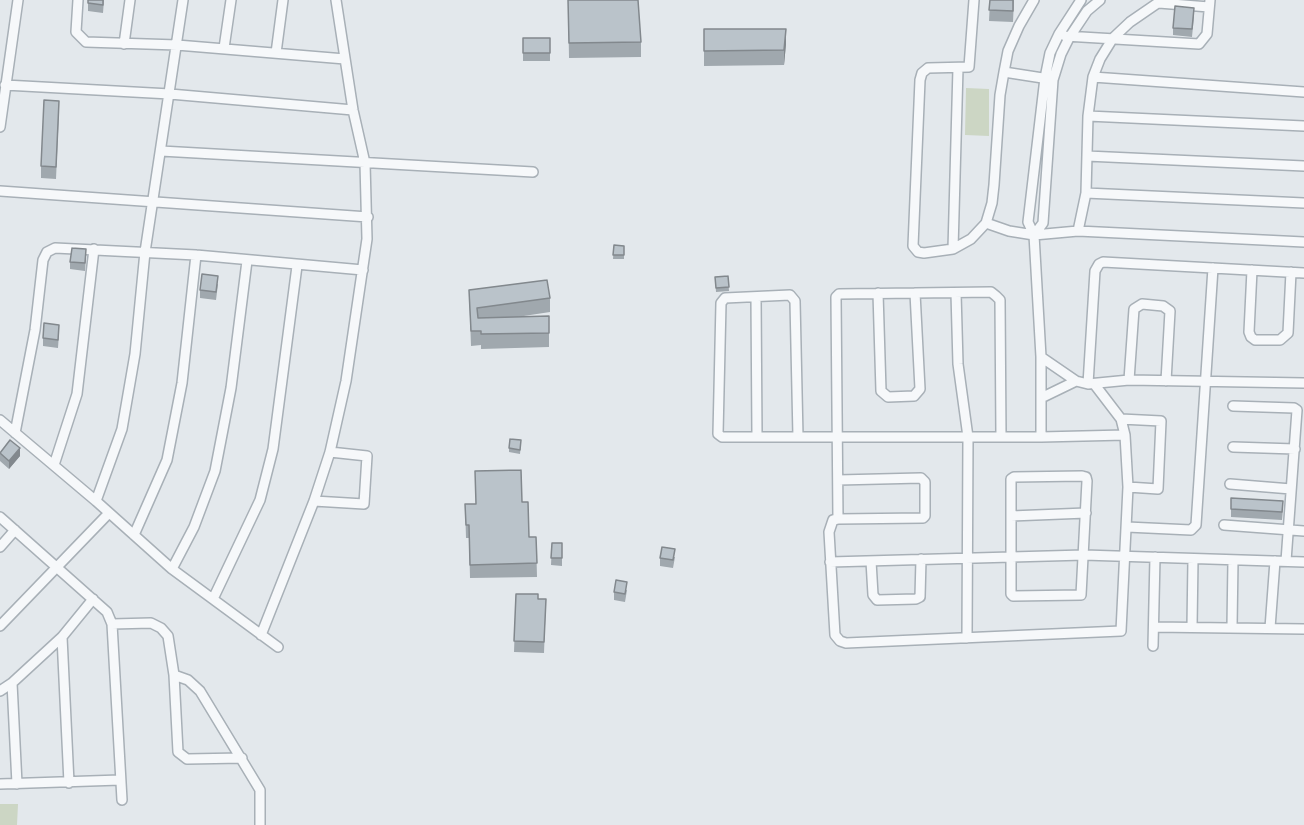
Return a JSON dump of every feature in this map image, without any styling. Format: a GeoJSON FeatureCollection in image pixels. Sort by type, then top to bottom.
{"type":"FeatureCollection","features":[{"type":"Feature","properties":{"kind":"street"},"geometry":{"type":"LineString","coordinates":[[0,127],[18,0]]}},
{"type":"Feature","properties":{"kind":"street"},"geometry":{"type":"LineString","coordinates":[[78,0],[76,32],[86,42],[224,48],[345,59]]}},
{"type":"Feature","properties":{"kind":"street"},"geometry":{"type":"LineString","coordinates":[[123,44],[130,0]]}},
{"type":"Feature","properties":{"kind":"street"},"geometry":{"type":"LineString","coordinates":[[96,501],[122,429],[135,354],[145,252],[183,0]]}},
{"type":"Feature","properties":{"kind":"street"},"geometry":{"type":"LineString","coordinates":[[224,48],[231,0]]}},
{"type":"Feature","properties":{"kind":"street"},"geometry":{"type":"LineString","coordinates":[[276,53],[283,0]]}},
{"type":"Feature","properties":{"kind":"street"},"geometry":{"type":"LineString","coordinates":[[261,635],[314,501],[330,452],[346,381],[363,270],[368,217],[365,163],[353,110],[336,0]]}},
{"type":"Feature","properties":{"kind":"street"},"geometry":{"type":"LineString","coordinates":[[974,0],[970,64],[966,68],[928,68],[922,73],[920,80],[914,246],[918,252],[924,254],[953,249],[971,239],[986,223],[993,194],[1000,95],[1008,51],[1034,0]]}},
{"type":"Feature","properties":{"kind":"street"},"geometry":{"type":"LineString","coordinates":[[1034,235],[1043,223],[1049,151],[1050,54],[1059,34],[1082,0]]}},
{"type":"Feature","properties":{"kind":"street"},"geometry":{"type":"LineString","coordinates":[[1041,437],[1041,357],[1034,235],[1028,222],[1037,150],[1049,79],[1069,38],[1086,11],[1100,0]]}},
{"type":"Feature","properties":{"kind":"street"},"geometry":{"type":"LineString","coordinates":[[1059,34],[1069,38],[1113,38],[1199,44],[1207,34],[1210,4],[1160,1],[1130,22],[1113,38],[1100,59],[1093,77],[1088,116],[1086,194],[1078,231]]}},
{"type":"Feature","properties":{"kind":"street"},"geometry":{"type":"LineString","coordinates":[[953,249],[958,68]]}},
{"type":"Feature","properties":{"kind":"street"},"geometry":{"type":"LineString","coordinates":[[1004,72],[1049,79]]}},
{"type":"Feature","properties":{"kind":"street"},"geometry":{"type":"LineString","coordinates":[[1093,77],[1304,92]]}},
{"type":"Feature","properties":{"kind":"street"},"geometry":{"type":"LineString","coordinates":[[5,85],[170,94],[353,110]]}},
{"type":"Feature","properties":{"kind":"street"},"geometry":{"type":"LineString","coordinates":[[1088,116],[1304,126]]}},
{"type":"Feature","properties":{"kind":"street"},"geometry":{"type":"LineString","coordinates":[[1037,150],[1049,151]]}},
{"type":"Feature","properties":{"kind":"street"},"geometry":{"type":"LineString","coordinates":[[161,151],[533,172]]}},
{"type":"Feature","properties":{"kind":"street"},"geometry":{"type":"LineString","coordinates":[[1087,156],[1304,166]]}},
{"type":"Feature","properties":{"kind":"street"},"geometry":{"type":"LineString","coordinates":[[0,191],[368,217]]}},
{"type":"Feature","properties":{"kind":"street"},"geometry":{"type":"LineString","coordinates":[[1086,194],[1304,203]]}},
{"type":"Feature","properties":{"kind":"street"},"geometry":{"type":"LineString","coordinates":[[986,223],[1009,231],[1034,235],[1078,231],[1304,242]]}},
{"type":"Feature","properties":{"kind":"street"},"geometry":{"type":"LineString","coordinates":[[15,433],[35,330],[43,260],[47,252],[55,248],[196,255],[297,266],[363,270]]}},
{"type":"Feature","properties":{"kind":"street"},"geometry":{"type":"LineString","coordinates":[[54,465],[77,394],[94,249]]}},
{"type":"Feature","properties":{"kind":"street"},"geometry":{"type":"LineString","coordinates":[[134,535],[166,460],[182,382],[196,255]]}},
{"type":"Feature","properties":{"kind":"street"},"geometry":{"type":"LineString","coordinates":[[172,569],[194,528],[215,471],[231,388],[247,261]]}},
{"type":"Feature","properties":{"kind":"street"},"geometry":{"type":"LineString","coordinates":[[838,480],[921,478],[925,482],[925,516],[923,518],[838,519],[833,520],[830,525],[835,635],[840,641],[846,643],[1121,631],[1128,487],[1125,435],[1121,419],[1092,385],[1095,271],[1103,262],[1304,273]]}},
{"type":"Feature","properties":{"kind":"street"},"geometry":{"type":"LineString","coordinates":[[213,599],[260,500],[273,449],[297,266]]}},
{"type":"Feature","properties":{"kind":"street"},"geometry":{"type":"LineString","coordinates":[[1127,527],[1191,530],[1194,528],[1213,268]]}},
{"type":"Feature","properties":{"kind":"street"},"geometry":{"type":"LineString","coordinates":[[1252,270],[1249,332],[1255,340],[1280,340],[1288,333],[1290,272]]}},
{"type":"Feature","properties":{"kind":"street"},"geometry":{"type":"LineString","coordinates":[[956,292],[958,364],[968,437],[966,638]]}},
{"type":"Feature","properties":{"kind":"street"},"geometry":{"type":"LineString","coordinates":[[838,519],[834,300],[839,294],[991,292],[1000,300],[1001,437]]}},
{"type":"Feature","properties":{"kind":"street"},"geometry":{"type":"LineString","coordinates":[[878,293],[881,391],[888,397],[914,396],[920,389],[915,293]]}},
{"type":"Feature","properties":{"kind":"street"},"geometry":{"type":"LineString","coordinates":[[798,437],[795,301],[790,295],[725,298],[721,303],[718,434],[722,437],[757,437],[798,437],[1041,437],[1125,435]]}},
{"type":"Feature","properties":{"kind":"street"},"geometry":{"type":"LineString","coordinates":[[756,297],[757,437]]}},
{"type":"Feature","properties":{"kind":"street"},"geometry":{"type":"LineString","coordinates":[[1129,380],[1134,309],[1142,304],[1163,306],[1170,311],[1166,381]]}},
{"type":"Feature","properties":{"kind":"street"},"geometry":{"type":"LineString","coordinates":[[1041,357],[1076,381],[1092,385],[1129,380],[1304,383]]}},
{"type":"Feature","properties":{"kind":"street"},"geometry":{"type":"LineString","coordinates":[[1041,398],[1076,381]]}},
{"type":"Feature","properties":{"kind":"street"},"geometry":{"type":"LineString","coordinates":[[1233,406],[1294,408],[1297,410],[1286,561]]}},
{"type":"Feature","properties":{"kind":"street"},"geometry":{"type":"LineString","coordinates":[[1121,419],[1161,421],[1158,489],[1128,487]]}},
{"type":"Feature","properties":{"kind":"street"},"geometry":{"type":"LineString","coordinates":[[0,420],[172,569],[278,647]]}},
{"type":"Feature","properties":{"kind":"street"},"geometry":{"type":"LineString","coordinates":[[1233,447],[1295,449]]}},
{"type":"Feature","properties":{"kind":"street"},"geometry":{"type":"LineString","coordinates":[[314,501],[364,504],[367,456],[330,452]]}},
{"type":"Feature","properties":{"kind":"street"},"geometry":{"type":"LineString","coordinates":[[1014,477],[1086,477],[1082,592],[1079,596],[1013,596],[1011,594],[1011,516],[1011,482],[1014,477]]}},
{"type":"Feature","properties":{"kind":"street"},"geometry":{"type":"LineString","coordinates":[[1230,484],[1292,489]]}},
{"type":"Feature","properties":{"kind":"street"},"geometry":{"type":"LineString","coordinates":[[0,626],[109,513]]}},
{"type":"Feature","properties":{"kind":"street"},"geometry":{"type":"LineString","coordinates":[[1011,516],[1086,513]]}},
{"type":"Feature","properties":{"kind":"street"},"geometry":{"type":"LineString","coordinates":[[0,517],[107,612],[112,624],[122,800]]}},
{"type":"Feature","properties":{"kind":"street"},"geometry":{"type":"LineString","coordinates":[[1224,525],[1304,531]]}},
{"type":"Feature","properties":{"kind":"street"},"geometry":{"type":"LineString","coordinates":[[0,547],[15,530]]}},
{"type":"Feature","properties":{"kind":"street"},"geometry":{"type":"LineString","coordinates":[[830,562],[1084,555],[1304,562]]}},
{"type":"Feature","properties":{"kind":"street"},"geometry":{"type":"LineString","coordinates":[[1153,646],[1155,558]]}},
{"type":"Feature","properties":{"kind":"street"},"geometry":{"type":"LineString","coordinates":[[871,561],[874,599],[897,600],[920,597],[921,559]]}},
{"type":"Feature","properties":{"kind":"street"},"geometry":{"type":"LineString","coordinates":[[1192,627],[1193,559]]}},
{"type":"Feature","properties":{"kind":"street"},"geometry":{"type":"LineString","coordinates":[[1232,627],[1233,560]]}},
{"type":"Feature","properties":{"kind":"street"},"geometry":{"type":"LineString","coordinates":[[1270,628],[1275,561]]}},
{"type":"Feature","properties":{"kind":"street"},"geometry":{"type":"LineString","coordinates":[[0,691],[12,683],[62,637],[93,599]]}},
{"type":"Feature","properties":{"kind":"street"},"geometry":{"type":"LineString","coordinates":[[112,624],[151,623],[161,628],[168,636],[174,675],[178,752],[187,759],[242,758]]}},
{"type":"Feature","properties":{"kind":"street"},"geometry":{"type":"LineString","coordinates":[[1154,627],[1304,628]]}},
{"type":"Feature","properties":{"kind":"street"},"geometry":{"type":"LineString","coordinates":[[62,637],[69,783]]}},
{"type":"Feature","properties":{"kind":"street"},"geometry":{"type":"LineString","coordinates":[[174,675],[188,680],[200,691],[242,758],[260,790],[260,825]]}},
{"type":"Feature","properties":{"kind":"street"},"geometry":{"type":"LineString","coordinates":[[12,683],[17,784]]}},
{"type":"Feature","properties":{"kind":"street"},"geometry":{"type":"LineString","coordinates":[[0,784],[120,780]]}},
{"type":"Feature","properties":{"kind":"green space"},"geometry":{"type":"Polygon","coordinates":[[[966,88],[989,89],[989,136],[965,135],[966,88]]]}},
{"type":"Feature","properties":{"kind":"green space"},"geometry":{"type":"Polygon","coordinates":[[[0,804],[18,804],[17,825],[0,825],[0,804]]]}},
{"type":"Feature","properties":{"kind":"building"},"geometry":{"type":"Polygon","coordinates":[[[88,0],[103,0],[103,5],[88,3],[88,0]]]}},
{"type":"Feature","properties":{"kind":"building"},"geometry":{"type":"Polygon","coordinates":[[[568,0],[638,0],[641,42],[569,43],[568,0]]]}},
{"type":"Feature","properties":{"kind":"building"},"geometry":{"type":"Polygon","coordinates":[[[990,0],[1013,0],[1013,11],[989,10],[990,0]]]}},
{"type":"Feature","properties":{"kind":"building"},"geometry":{"type":"Polygon","coordinates":[[[1175,6],[1194,8],[1192,29],[1173,28],[1175,6]]]}},
{"type":"Feature","properties":{"kind":"building"},"geometry":{"type":"Polygon","coordinates":[[[704,29],[786,29],[784,50],[704,51],[704,29]]]}},
{"type":"Feature","properties":{"kind":"building"},"geometry":{"type":"Polygon","coordinates":[[[523,38],[550,38],[550,53],[523,53],[523,38]]]}},
{"type":"Feature","properties":{"kind":"building"},"geometry":{"type":"Polygon","coordinates":[[[44,100],[59,101],[56,167],[41,166],[44,100]]]}},
{"type":"Feature","properties":{"kind":"building"},"geometry":{"type":"Polygon","coordinates":[[[614,245],[624,246],[624,255],[613,255],[614,245]]]}},
{"type":"Feature","properties":{"kind":"building"},"geometry":{"type":"Polygon","coordinates":[[[72,248],[86,249],[85,263],[70,262],[72,248]]]}},
{"type":"Feature","properties":{"kind":"building"},"geometry":{"type":"Polygon","coordinates":[[[202,274],[218,276],[216,292],[200,290],[202,274]]]}},
{"type":"Feature","properties":{"kind":"building"},"geometry":{"type":"Polygon","coordinates":[[[728,276],[729,287],[716,288],[715,277],[728,276]]]}},
{"type":"Feature","properties":{"kind":"building"},"geometry":{"type":"Polygon","coordinates":[[[547,280],[550,298],[477,308],[478,318],[549,316],[549,333],[481,334],[481,331],[471,331],[469,290],[547,280]]]}},
{"type":"Feature","properties":{"kind":"building"},"geometry":{"type":"Polygon","coordinates":[[[44,323],[59,325],[58,340],[43,338],[44,323]]]}},
{"type":"Feature","properties":{"kind":"building"},"geometry":{"type":"Polygon","coordinates":[[[510,439],[521,440],[520,450],[509,448],[510,439]]]}},
{"type":"Feature","properties":{"kind":"building"},"geometry":{"type":"Polygon","coordinates":[[[10,440],[20,448],[9,461],[0,453],[10,440]]]}},
{"type":"Feature","properties":{"kind":"building"},"geometry":{"type":"Polygon","coordinates":[[[521,470],[522,502],[528,502],[529,537],[536,537],[537,563],[470,565],[469,525],[466,525],[465,504],[476,504],[475,471],[521,470]]]}},
{"type":"Feature","properties":{"kind":"building"},"geometry":{"type":"Polygon","coordinates":[[[1231,498],[1283,501],[1282,512],[1231,509],[1231,498]]]}},
{"type":"Feature","properties":{"kind":"building"},"geometry":{"type":"Polygon","coordinates":[[[552,543],[562,543],[562,558],[551,558],[552,543]]]}},
{"type":"Feature","properties":{"kind":"building"},"geometry":{"type":"Polygon","coordinates":[[[662,547],[675,549],[673,560],[660,558],[662,547]]]}},
{"type":"Feature","properties":{"kind":"building"},"geometry":{"type":"Polygon","coordinates":[[[616,580],[627,582],[625,594],[614,592],[616,580]]]}},
{"type":"Feature","properties":{"kind":"building"},"geometry":{"type":"Polygon","coordinates":[[[516,594],[538,594],[538,599],[546,599],[544,642],[514,641],[516,594]]]}}]}
